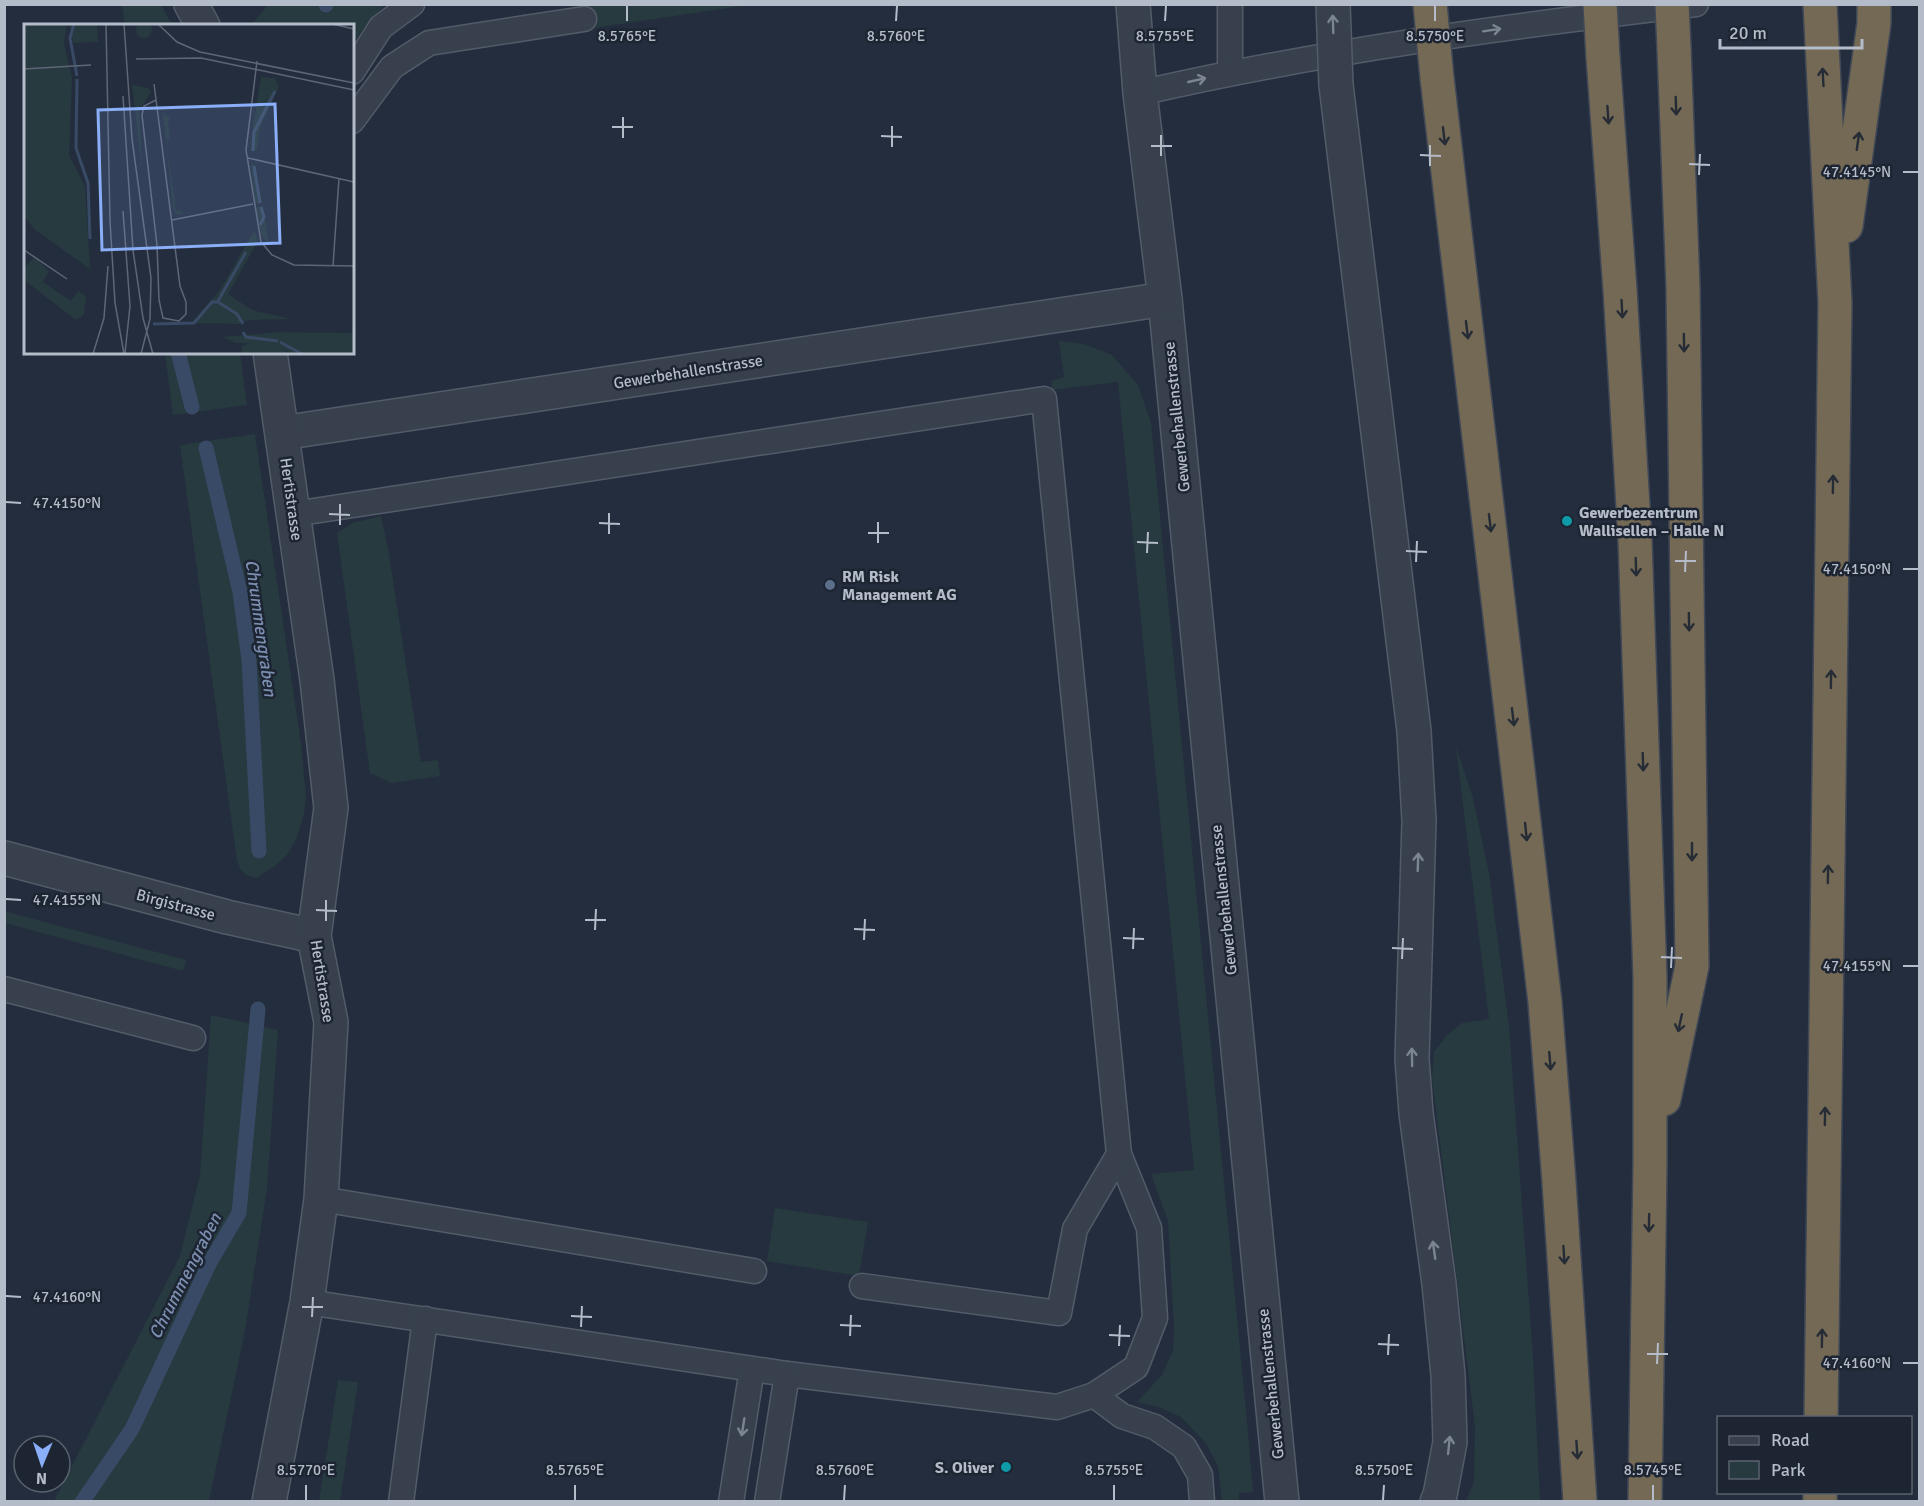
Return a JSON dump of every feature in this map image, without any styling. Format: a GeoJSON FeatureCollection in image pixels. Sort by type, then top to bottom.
{"type":"FeatureCollection","features":[{"type":"Feature","properties":{"kind":"highway"},"geometry":{"type":"LineString","coordinates":[[1430,4],[1438,90],[1545,1002],[1580,1502]]}},
{"type":"Feature","properties":{"kind":"highway"},"geometry":{"type":"LineString","coordinates":[[1600,4],[1635,540],[1650,977],[1645,1502]]}},
{"type":"Feature","properties":{"kind":"highway"},"geometry":{"type":"LineString","coordinates":[[1650,1165],[1692,966],[1683,299],[1672,4]]}},
{"type":"Feature","properties":{"kind":"highway"},"geometry":{"type":"LineString","coordinates":[[1820,4],[1835,303],[1821,1416]]}},
{"type":"Feature","properties":{"kind":"highway"},"geometry":{"type":"LineString","coordinates":[[1835,303],[1872,35],[1874,4]]}},
{"type":"Feature","properties":{"kind":"street"},"geometry":{"type":"LineString","coordinates":[[192,4],[202,24]]}},
{"type":"Feature","properties":{"kind":"street","name":"Gewerbehallenstrasse"},"geometry":{"type":"LineString","coordinates":[[1132,4],[1140,93],[1165,299],[1282,1502]]}},
{"type":"Feature","properties":{"kind":"street"},"geometry":{"type":"LineString","coordinates":[[1333,4],[1336,85],[1414,731],[1419,821],[1412,1059],[1416,1113],[1439,1284],[1448,1375],[1450,1442],[1437,1502]]}},
{"type":"Feature","properties":{"kind":"street","name":"Gewerbehallenstrasse"},"geometry":{"type":"LineString","coordinates":[[282,433],[1165,299]]}},
{"type":"Feature","properties":{"kind":"street","name":"Hertistrasse"},"geometry":{"type":"LineString","coordinates":[[269,1502],[307,1302],[321,1199],[331,1022],[315,936],[331,808],[318,680],[270,354]]}},
{"type":"Feature","properties":{"kind":"street","name":"Birgistrasse"},"geometry":{"type":"LineString","coordinates":[[4,858],[227,917],[315,936]]}},
{"type":"Feature","properties":{"kind":"lane"},"geometry":{"type":"LineString","coordinates":[[354,69],[381,27],[412,4]]}},
{"type":"Feature","properties":{"kind":"lane"},"geometry":{"type":"LineString","coordinates":[[1230,4],[1230,72]]}},
{"type":"Feature","properties":{"kind":"lane"},"geometry":{"type":"LineString","coordinates":[[1140,93],[1230,72],[1520,25],[1696,4]]}},
{"type":"Feature","properties":{"kind":"lane"},"geometry":{"type":"LineString","coordinates":[[354,118],[392,68],[429,43],[584,19]]}},
{"type":"Feature","properties":{"kind":"lane"},"geometry":{"type":"LineString","coordinates":[[294,514],[1044,399],[1119,1154],[1149,1228],[1155,1318],[1136,1367],[1094,1395],[1057,1407],[787,1374],[307,1302]]}},
{"type":"Feature","properties":{"kind":"lane"},"geometry":{"type":"LineString","coordinates":[[4,989],[194,1038]]}},
{"type":"Feature","properties":{"kind":"lane"},"geometry":{"type":"LineString","coordinates":[[862,1286],[1059,1313],[1075,1229],[1119,1154]]}},
{"type":"Feature","properties":{"kind":"lane"},"geometry":{"type":"LineString","coordinates":[[321,1199],[754,1271]]}},
{"type":"Feature","properties":{"kind":"lane"},"geometry":{"type":"LineString","coordinates":[[401,1502],[425,1319]]}},
{"type":"Feature","properties":{"kind":"lane"},"geometry":{"type":"LineString","coordinates":[[731,1502],[752,1369]]}},
{"type":"Feature","properties":{"kind":"lane"},"geometry":{"type":"LineString","coordinates":[[767,1502],[787,1374]]}},
{"type":"Feature","properties":{"kind":"lane"},"geometry":{"type":"LineString","coordinates":[[1094,1395],[1122,1416],[1155,1427],[1184,1447],[1200,1475],[1202,1502]]}},
{"type":"Feature","properties":{"kind":"green space"},"geometry":{"type":"Polygon","coordinates":[[[268,4],[385,5],[354,42],[354,24],[252,24],[268,4]]]}},
{"type":"Feature","properties":{"kind":"green space"},"geometry":{"type":"Polygon","coordinates":[[[582,4],[749,5],[586,29],[582,4]]]}},
{"type":"Feature","properties":{"kind":"green space"},"geometry":{"type":"Polygon","coordinates":[[[122,5],[161,5],[171,24],[125,24],[122,5]]]}},
{"type":"Feature","properties":{"kind":"green space"},"geometry":{"type":"Polygon","coordinates":[[[1059,341],[1084,344],[1112,355],[1138,385],[1151,423],[1253,1492],[1239,1493],[1239,1501],[1222,1501],[1218,1466],[1206,1443],[1181,1417],[1161,1408],[1137,1402],[1162,1375],[1173,1351],[1174,1326],[1168,1221],[1151,1174],[1194,1170],[1118,382],[1052,390],[1051,381],[1064,377],[1059,341]]]}},
{"type":"Feature","properties":{"kind":"green space"},"geometry":{"type":"Polygon","coordinates":[[[165,354],[240,354],[247,405],[173,415],[165,354]]]}},
{"type":"Feature","properties":{"kind":"green space"},"geometry":{"type":"Polygon","coordinates":[[[255,434],[301,743],[306,797],[297,837],[287,855],[274,867],[256,878],[243,873],[237,861],[180,445],[255,434]]]}},
{"type":"Feature","properties":{"kind":"green space"},"geometry":{"type":"Polygon","coordinates":[[[381,516],[421,762],[438,760],[440,776],[391,783],[370,773],[337,533],[352,523],[381,516]]]}},
{"type":"Feature","properties":{"kind":"green space"},"geometry":{"type":"Polygon","coordinates":[[[1456,747],[1473,798],[1489,873],[1509,1026],[1533,1357],[1540,1501],[1466,1501],[1474,1482],[1475,1427],[1432,1078],[1434,1052],[1447,1035],[1462,1023],[1489,1019],[1456,747]]]}},
{"type":"Feature","properties":{"kind":"green space"},"geometry":{"type":"Polygon","coordinates":[[[4,911],[186,960],[183,971],[5,923],[4,911]]]}},
{"type":"Feature","properties":{"kind":"green space"},"geometry":{"type":"Polygon","coordinates":[[[211,1015],[278,1030],[267,1189],[245,1331],[209,1501],[54,1501],[58,1494],[72,1494],[72,1466],[180,1256],[200,1175],[211,1015]]]}},
{"type":"Feature","properties":{"kind":"green space"},"geometry":{"type":"Polygon","coordinates":[[[775,1208],[868,1222],[859,1276],[767,1261],[775,1208]]]}},
{"type":"Feature","properties":{"kind":"green space"},"geometry":{"type":"Polygon","coordinates":[[[338,1380],[358,1382],[340,1501],[319,1501],[338,1380]]]}},
{"type":"Feature","properties":{"kind":"waterway","name":"Chrummengraben"},"geometry":{"type":"LineString","coordinates":[[179,354],[192,407]]}},
{"type":"Feature","properties":{"kind":"waterway","name":"Chrummengraben"},"geometry":{"type":"LineString","coordinates":[[206,448],[240,592],[249,660],[259,851]]}},
{"type":"Feature","properties":{"kind":"waterway","name":"Chrummengraben"},"geometry":{"type":"LineString","coordinates":[[82,1502],[132,1429],[209,1264],[239,1213],[258,1009]]}},
{"type":"Feature","properties":{"kind":"place","name":"Gewerbezentrum Wallisellen – Halle N"},"geometry":{"type":"Point","coordinates":[1567,521]}},
{"type":"Feature","properties":{"kind":"place","name":"RM Risk Management AG"},"geometry":{"type":"Point","coordinates":[830,585]}},
{"type":"Feature","properties":{"kind":"place","name":"S. Oliver"},"geometry":{"type":"Point","coordinates":[1006,1467]}}]}
